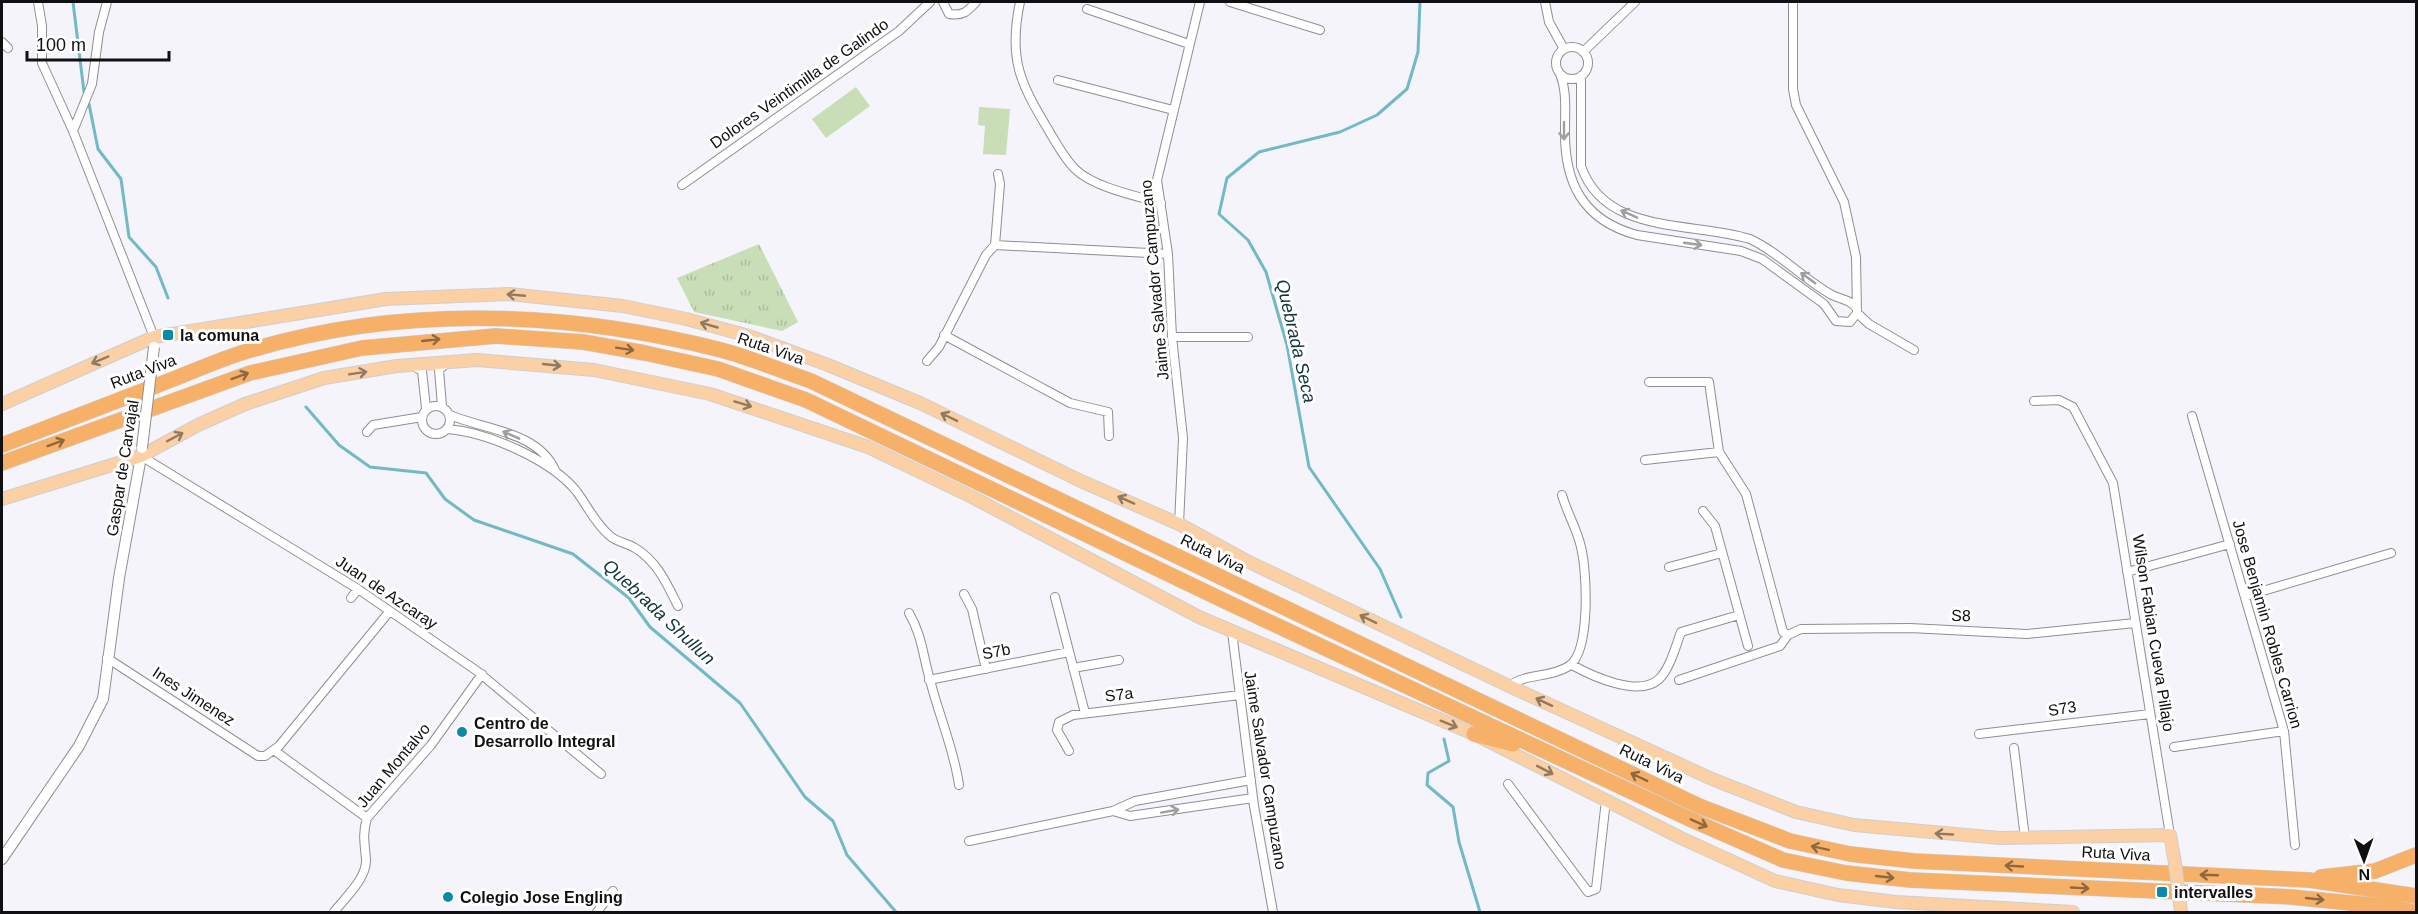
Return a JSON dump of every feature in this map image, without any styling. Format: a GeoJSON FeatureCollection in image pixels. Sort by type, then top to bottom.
{"type":"FeatureCollection","features":[{"type":"Feature","properties":{"kind":"highway","name":"Ruta Viva"},"geometry":{"type":"LineString","coordinates":[[2,445],[238,354],[301,337],[358,326],[495,318],[585,324],[648,334],[724,351],[811,381],[1699,806],[1790,841],[1850,854],[1914,861],[2309,880],[2416,896]]}},
{"type":"Feature","properties":{"kind":"highway"},"geometry":{"type":"LineString","coordinates":[[2,463],[250,373],[362,348],[496,336],[584,342],[645,353],[718,369],[806,400],[1233,605],[1783,860],[1846,873],[1910,880],[2291,897],[2390,907],[2414,912]]}},
{"type":"Feature","properties":{"kind":"highway"},"geometry":{"type":"LineString","coordinates":[[1474,734],[1551,754]]}},
{"type":"Feature","properties":{"kind":"highway"},"geometry":{"type":"LineString","coordinates":[[2309,880],[2340,873],[2375,871],[2416,855]]}},
{"type":"Feature","properties":{"kind":"highway"},"geometry":{"type":"LineString","coordinates":[[2338,902],[2369,912]]}},
{"type":"Feature","properties":{"kind":"main road","name":"Ruta Viva"},"geometry":{"type":"LineString","coordinates":[[2,404],[154,342],[386,299],[509,294],[623,306],[686,319],[748,336],[828,364],[1179,524],[1245,560],[1509,686],[1712,779],[1796,813],[1854,825],[1928,833],[2025,838],[2170,835]]}},
{"type":"Feature","properties":{"kind":"main road"},"geometry":{"type":"LineString","coordinates":[[2,499],[141,452],[244,404],[324,378],[448,362],[515,362],[594,370],[710,394],[868,447],[952,487],[1232,632],[1474,734],[1681,838],[1775,881],[1838,895],[1896,902],[2073,912]]}},
{"type":"Feature","properties":{"kind":"main road","name":"Wilson Fabian Cueva Pillajo"},"geometry":{"type":"LineString","coordinates":[[2170,835],[2181,912]]}},
{"type":"Feature","properties":{"kind":"street","name":"Gaspar de Carvajal"},"geometry":{"type":"LineString","coordinates":[[2,859],[79,746],[103,699],[107,658],[141,452],[154,342],[73,131],[42,63],[42,26],[38,2]]}},
{"type":"Feature","properties":{"kind":"street"},"geometry":{"type":"LineString","coordinates":[[73,131],[92,84],[99,32],[107,2]]}},
{"type":"Feature","properties":{"kind":"street","name":"Dolores Veintimilla de Galindo"},"geometry":{"type":"LineString","coordinates":[[682,185],[891,38],[930,2]]}},
{"type":"Feature","properties":{"kind":"street"},"geometry":{"type":"LineString","coordinates":[[943,2],[949,14],[959,16],[967,12],[976,2]]}},
{"type":"Feature","properties":{"kind":"street"},"geometry":{"type":"LineString","coordinates":[[1020,2],[1014,26],[1019,77],[1059,146],[1076,170],[1094,180],[1161,203]]}},
{"type":"Feature","properties":{"kind":"street","name":"Jaime Salvador Campuzano"},"geometry":{"type":"LineString","coordinates":[[1179,524],[1184,438],[1172,337],[1168,254],[1157,180],[1200,2]]}},
{"type":"Feature","properties":{"kind":"street"},"geometry":{"type":"LineString","coordinates":[[1230,2],[1320,30]]}},
{"type":"Feature","properties":{"kind":"street"},"geometry":{"type":"LineString","coordinates":[[1545,2],[1549,22],[1564,49]]}},
{"type":"Feature","properties":{"kind":"street"},"geometry":{"type":"LineString","coordinates":[[1583,52],[1635,2]]}},
{"type":"Feature","properties":{"kind":"street"},"geometry":{"type":"LineString","coordinates":[[1564,49],[1556,64],[1565,90],[1566,166],[1578,193],[1602,218],[1637,235],[1741,251],[1755,256],[1824,304],[1836,321],[1850,322],[1857,311],[1856,257],[1844,202],[1796,105],[1793,89],[1793,2]]}},
{"type":"Feature","properties":{"kind":"street"},"geometry":{"type":"LineString","coordinates":[[1087,9],[1189,44]]}},
{"type":"Feature","properties":{"kind":"street"},"geometry":{"type":"LineString","coordinates":[[1564,49],[1577,48],[1583,52],[1588,62],[1581,76],[1581,166],[1585,178],[1602,198],[1612,206],[1644,221],[1750,238],[1831,295],[1849,301],[1869,324],[1914,350]]}},
{"type":"Feature","properties":{"kind":"street"},"geometry":{"type":"LineString","coordinates":[[1560,74],[1570,79],[1581,76]]}},
{"type":"Feature","properties":{"kind":"street"},"geometry":{"type":"LineString","coordinates":[[1058,80],[1173,110]]}},
{"type":"Feature","properties":{"kind":"street"},"geometry":{"type":"LineString","coordinates":[[927,361],[939,347],[986,255],[995,245],[1000,184],[998,174]]}},
{"type":"Feature","properties":{"kind":"street"},"geometry":{"type":"LineString","coordinates":[[995,245],[1168,254]]}},
{"type":"Feature","properties":{"kind":"street"},"geometry":{"type":"LineString","coordinates":[[944,335],[1070,403],[1108,412],[1109,436]]}},
{"type":"Feature","properties":{"kind":"street"},"geometry":{"type":"LineString","coordinates":[[1172,337],[1248,337]]}},
{"type":"Feature","properties":{"kind":"street"},"geometry":{"type":"LineString","coordinates":[[448,362],[439,370],[442,406],[450,415],[507,433],[530,444],[549,458],[555,471]]}},
{"type":"Feature","properties":{"kind":"street"},"geometry":{"type":"LineString","coordinates":[[412,365],[422,371],[426,408],[422,417],[428,432],[438,434],[447,429],[464,430],[499,442],[555,471],[577,492],[587,512],[611,537],[635,548],[660,570],[678,606]]}},
{"type":"Feature","properties":{"kind":"street"},"geometry":{"type":"LineString","coordinates":[[1649,382],[1710,382],[1719,452],[1746,494],[1780,622],[1783,632],[1788,635]]}},
{"type":"Feature","properties":{"kind":"street","name":"Wilson Fabian Cueva Pillajo"},"geometry":{"type":"LineString","coordinates":[[2034,401],[2059,400],[2073,407],[2113,483],[2170,835]]}},
{"type":"Feature","properties":{"kind":"street"},"geometry":{"type":"LineString","coordinates":[[426,408],[442,406]]}},
{"type":"Feature","properties":{"kind":"street"},"geometry":{"type":"LineString","coordinates":[[447,429],[450,415]]}},
{"type":"Feature","properties":{"kind":"street","name":"Jose Benjamin Robles Carrion"},"geometry":{"type":"LineString","coordinates":[[2192,416],[2284,731],[2295,845]]}},
{"type":"Feature","properties":{"kind":"street"},"geometry":{"type":"LineString","coordinates":[[367,432],[373,425],[422,417]]}},
{"type":"Feature","properties":{"kind":"street","name":"Juan de Azcaray"},"geometry":{"type":"LineString","coordinates":[[141,452],[358,589],[482,674],[546,721],[601,774]]}},
{"type":"Feature","properties":{"kind":"street"},"geometry":{"type":"LineString","coordinates":[[1645,460],[1719,452]]}},
{"type":"Feature","properties":{"kind":"street"},"geometry":{"type":"LineString","coordinates":[[1509,686],[1572,664],[1582,647],[1586,600],[1582,548],[1562,495]]}},
{"type":"Feature","properties":{"kind":"street"},"geometry":{"type":"LineString","coordinates":[[1703,511],[1715,526],[1748,646]]}},
{"type":"Feature","properties":{"kind":"street"},"geometry":{"type":"LineString","coordinates":[[2127,572],[2230,544]]}},
{"type":"Feature","properties":{"kind":"street"},"geometry":{"type":"LineString","coordinates":[[1669,567],[1722,553]]}},
{"type":"Feature","properties":{"kind":"street"},"geometry":{"type":"LineString","coordinates":[[2246,597],[2391,553]]}},
{"type":"Feature","properties":{"kind":"street"},"geometry":{"type":"LineString","coordinates":[[351,598],[358,589]]}},
{"type":"Feature","properties":{"kind":"street"},"geometry":{"type":"LineString","coordinates":[[964,594],[972,609],[986,669]]}},
{"type":"Feature","properties":{"kind":"street","name":"S7a"},"geometry":{"type":"LineString","coordinates":[[1055,597],[1085,713],[1240,695]]}},
{"type":"Feature","properties":{"kind":"street"},"geometry":{"type":"LineString","coordinates":[[367,818],[275,751],[389,612]]}},
{"type":"Feature","properties":{"kind":"street"},"geometry":{"type":"LineString","coordinates":[[909,613],[920,630],[929,680],[956,763],[959,785]]}},
{"type":"Feature","properties":{"kind":"street"},"geometry":{"type":"LineString","coordinates":[[1572,664],[1610,683],[1646,685],[1662,677],[1682,632],[1739,615]]}},
{"type":"Feature","properties":{"kind":"street","name":"S8"},"geometry":{"type":"LineString","coordinates":[[1679,680],[1780,645],[1788,635],[1801,629],[1899,628],[2027,634],[2135,623]]}},
{"type":"Feature","properties":{"kind":"street","name":"Jaime Salvador Campuzano"},"geometry":{"type":"LineString","coordinates":[[1232,632],[1253,798],[1273,912]]}},
{"type":"Feature","properties":{"kind":"street","name":"S7b"},"geometry":{"type":"LineString","coordinates":[[929,680],[1069,652]]}},
{"type":"Feature","properties":{"kind":"street","name":"Ines Jimenez"},"geometry":{"type":"LineString","coordinates":[[107,658],[258,756],[266,756],[275,751]]}},
{"type":"Feature","properties":{"kind":"street"},"geometry":{"type":"LineString","coordinates":[[1073,668],[1119,660]]}},
{"type":"Feature","properties":{"kind":"street","name":"Juan Montalvo"},"geometry":{"type":"LineString","coordinates":[[334,912],[364,871],[366,861],[363,832],[367,818],[431,745],[482,674]]}},
{"type":"Feature","properties":{"kind":"street"},"geometry":{"type":"LineString","coordinates":[[1068,751],[1057,730],[1059,722],[1064,718],[1085,713]]}},
{"type":"Feature","properties":{"kind":"street","name":"S73"},"geometry":{"type":"LineString","coordinates":[[1979,734],[2150,714]]}},
{"type":"Feature","properties":{"kind":"street"},"geometry":{"type":"LineString","coordinates":[[2174,747],[2284,731]]}},
{"type":"Feature","properties":{"kind":"street"},"geometry":{"type":"LineString","coordinates":[[2014,748],[2025,838]]}},
{"type":"Feature","properties":{"kind":"street"},"geometry":{"type":"LineString","coordinates":[[969,841],[1113,811],[1135,801],[1251,780]]}},
{"type":"Feature","properties":{"kind":"street"},"geometry":{"type":"LineString","coordinates":[[1508,784],[1588,892],[1596,889],[1606,800]]}},
{"type":"Feature","properties":{"kind":"street"},"geometry":{"type":"LineString","coordinates":[[1113,811],[1130,816],[1253,798]]}},
{"type":"Feature","properties":{"kind":"street"},"geometry":{"type":"LineString","coordinates":[[597,912],[613,891]]}},
{"type":"Feature","properties":{"kind":"green space"},"geometry":{"type":"Polygon","coordinates":[[[856,87],[870,106],[826,138],[812,119],[856,87]]]}},
{"type":"Feature","properties":{"kind":"green space"},"geometry":{"type":"Polygon","coordinates":[[[979,107],[1010,109],[1006,155],[983,154],[985,126],[978,125],[979,107]]]}},
{"type":"Feature","properties":{"kind":"green space"},"geometry":{"type":"Polygon","coordinates":[[[759,244],[798,322],[782,331],[694,312],[677,278],[759,244]]]}},
{"type":"Feature","properties":{"kind":"waterway","name":"Quebrada Shullun"},"geometry":{"type":"LineString","coordinates":[[73,2],[84,92]]}},
{"type":"Feature","properties":{"kind":"waterway","name":"Quebrada Seca"},"geometry":{"type":"LineString","coordinates":[[1401,617],[1380,569],[1309,467],[1287,345],[1266,272],[1248,240],[1219,214],[1227,178],[1259,152],[1340,132],[1377,115],[1407,89],[1418,52],[1420,2]]}},
{"type":"Feature","properties":{"kind":"waterway","name":"Quebrada Shullun"},"geometry":{"type":"LineString","coordinates":[[89,104],[98,149],[121,179],[129,237],[156,267],[168,298]]}},
{"type":"Feature","properties":{"kind":"waterway","name":"Quebrada Shullun"},"geometry":{"type":"LineString","coordinates":[[306,407],[339,445],[370,467],[426,473],[445,499],[474,520],[573,554],[629,598],[650,627],[740,703],[805,797],[833,821],[847,855],[896,912]]}},
{"type":"Feature","properties":{"kind":"waterway","name":"Quebrada Seca"},"geometry":{"type":"LineString","coordinates":[[1444,739],[1449,761],[1428,773],[1427,785],[1453,807],[1459,842],[1480,912]]}},
{"type":"Feature","properties":{"kind":"place","name":"la comuna"},"geometry":{"type":"Point","coordinates":[168,335]}},
{"type":"Feature","properties":{"kind":"place","name":"Centro de Desarrollo Integral"},"geometry":{"type":"Point","coordinates":[462,732]}},
{"type":"Feature","properties":{"kind":"place","name":"intervalles"},"geometry":{"type":"Point","coordinates":[2162,892]}},
{"type":"Feature","properties":{"kind":"place","name":"Colegio Jose Engling"},"geometry":{"type":"Point","coordinates":[448,897]}}]}
